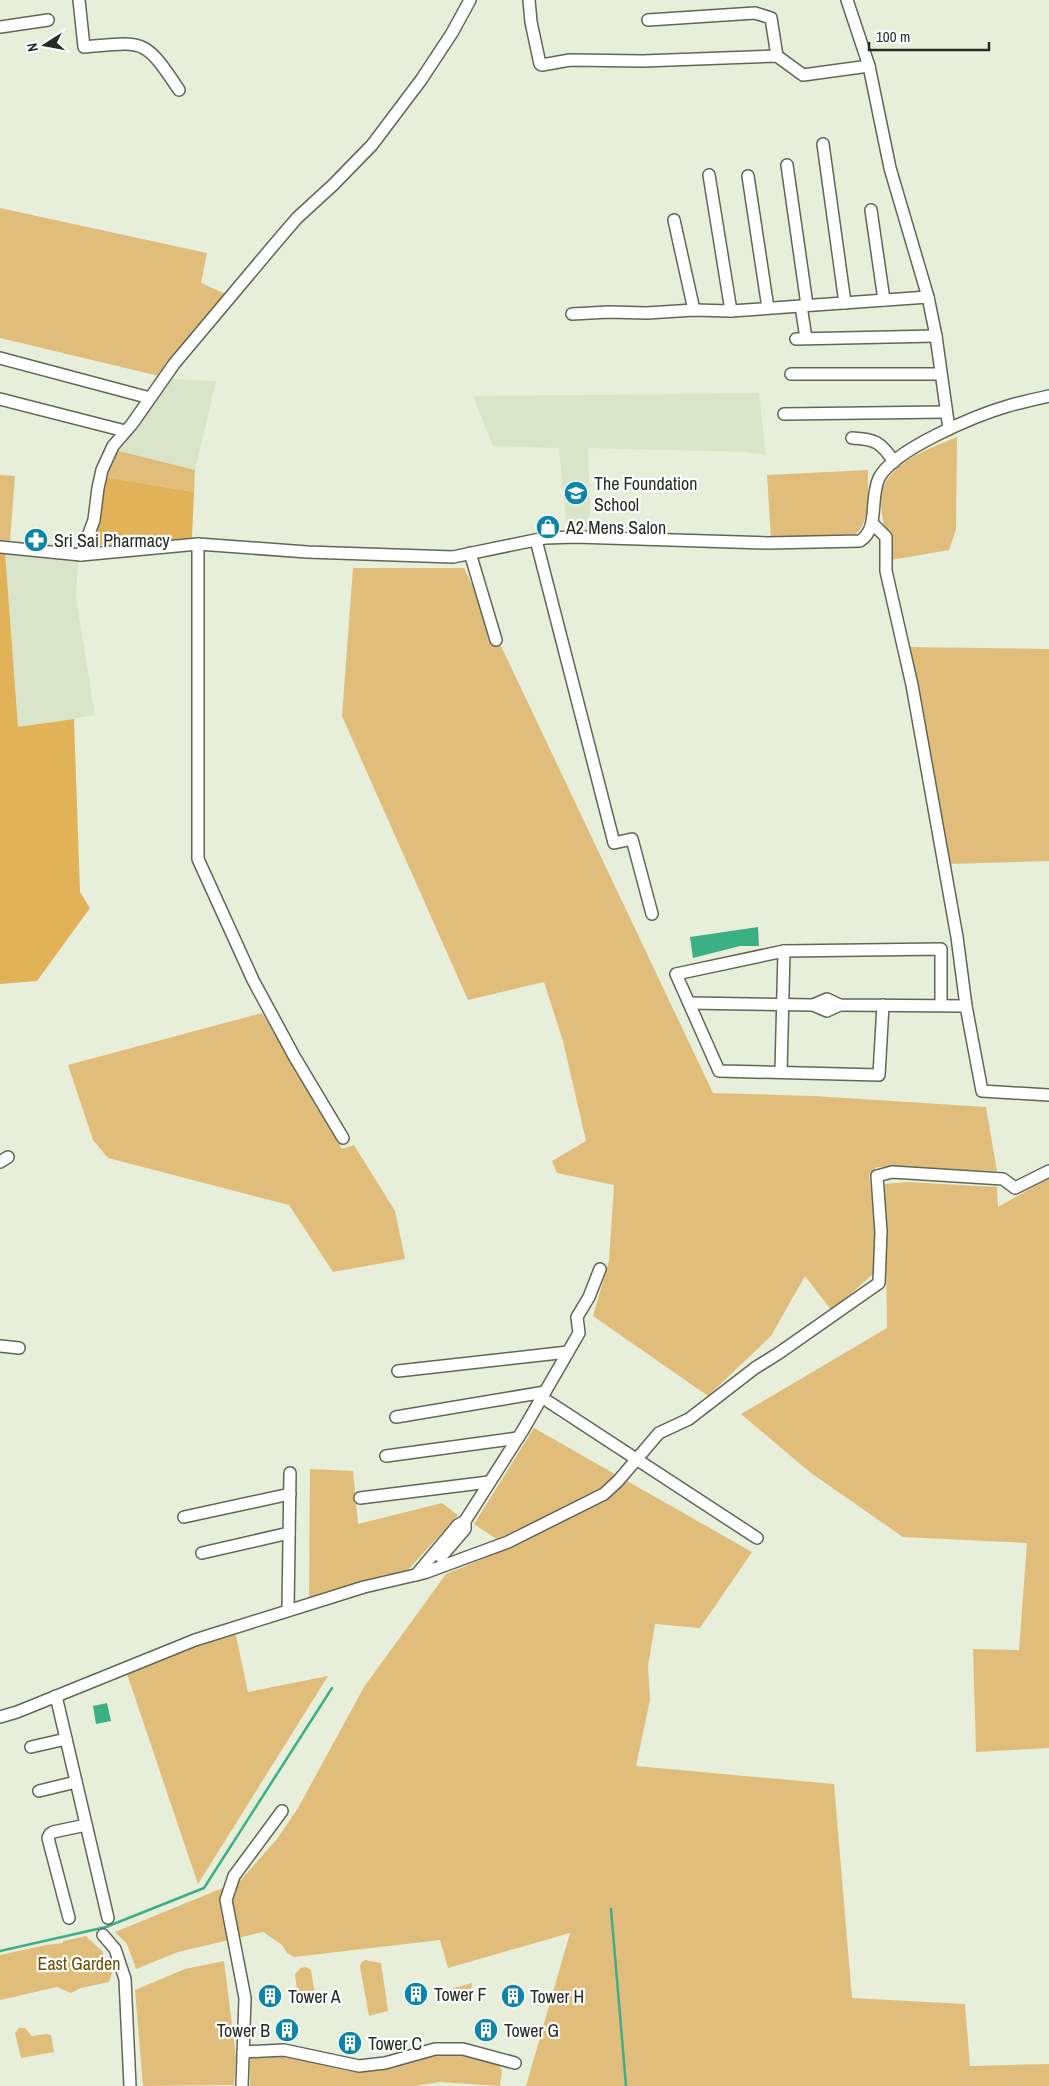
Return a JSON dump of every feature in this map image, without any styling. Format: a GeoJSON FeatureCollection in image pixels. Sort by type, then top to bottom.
{"type":"FeatureCollection","features":[{"type":"Feature","properties":{"kind":"street"},"geometry":{"type":"LineString","coordinates":[[79,0],[84,47],[132,43],[144,47],[159,60],[179,90]]}},
{"type":"Feature","properties":{"kind":"street"},"geometry":{"type":"LineString","coordinates":[[81,555],[94,520],[102,470],[113,446],[174,364],[297,218],[372,145],[442,49],[470,0]]}},
{"type":"Feature","properties":{"kind":"street"},"geometry":{"type":"LineString","coordinates":[[528,0],[540,64],[542,65],[570,60],[643,61],[778,56],[803,75],[869,66]]}},
{"type":"Feature","properties":{"kind":"street"},"geometry":{"type":"LineString","coordinates":[[847,0],[869,66],[890,168],[928,296],[950,429]]}},
{"type":"Feature","properties":{"kind":"street"},"geometry":{"type":"LineString","coordinates":[[648,20],[754,13],[764,15],[770,18],[778,56]]}},
{"type":"Feature","properties":{"kind":"street"},"geometry":{"type":"LineString","coordinates":[[0,27],[48,20]]}},
{"type":"Feature","properties":{"kind":"street"},"geometry":{"type":"LineString","coordinates":[[823,144],[845,302]]}},
{"type":"Feature","properties":{"kind":"street"},"geometry":{"type":"LineString","coordinates":[[787,165],[804,305],[801,338],[936,336]]}},
{"type":"Feature","properties":{"kind":"street"},"geometry":{"type":"LineString","coordinates":[[709,175],[731,310]]}},
{"type":"Feature","properties":{"kind":"street"},"geometry":{"type":"LineString","coordinates":[[748,176],[768,308]]}},
{"type":"Feature","properties":{"kind":"street"},"geometry":{"type":"LineString","coordinates":[[870,210],[884,300]]}},
{"type":"Feature","properties":{"kind":"street"},"geometry":{"type":"LineString","coordinates":[[674,220],[694,310]]}},
{"type":"Feature","properties":{"kind":"street"},"geometry":{"type":"LineString","coordinates":[[572,314],[731,310],[928,296]]}},
{"type":"Feature","properties":{"kind":"street"},"geometry":{"type":"LineString","coordinates":[[0,358],[150,398]]}},
{"type":"Feature","properties":{"kind":"street"},"geometry":{"type":"LineString","coordinates":[[791,374],[941,374]]}},
{"type":"Feature","properties":{"kind":"street"},"geometry":{"type":"LineString","coordinates":[[0,547],[81,555],[198,544],[307,552],[453,557],[536,540],[576,538],[768,543],[860,541],[867,537],[872,523],[876,486],[881,475],[894,462],[913,449],[950,429],[1006,406],[1049,396]]}},
{"type":"Feature","properties":{"kind":"street"},"geometry":{"type":"LineString","coordinates":[[0,399],[125,432]]}},
{"type":"Feature","properties":{"kind":"street"},"geometry":{"type":"LineString","coordinates":[[784,414],[946,412]]}},
{"type":"Feature","properties":{"kind":"street"},"geometry":{"type":"LineString","coordinates":[[852,438],[871,439],[877,442],[887,450],[894,462]]}},
{"type":"Feature","properties":{"kind":"street"},"geometry":{"type":"LineString","coordinates":[[872,523],[886,537],[886,571],[912,685],[957,937],[966,1006],[982,1091],[1049,1095]]}},
{"type":"Feature","properties":{"kind":"street"},"geometry":{"type":"LineString","coordinates":[[536,540],[614,843],[632,839],[652,914]]}},
{"type":"Feature","properties":{"kind":"street"},"geometry":{"type":"LineString","coordinates":[[198,544],[198,859],[253,980],[294,1056],[343,1138]]}},
{"type":"Feature","properties":{"kind":"street"},"geometry":{"type":"LineString","coordinates":[[470,554],[496,640]]}},
{"type":"Feature","properties":{"kind":"street"},"geometry":{"type":"LineString","coordinates":[[883,1005],[880,1075],[719,1071],[676,974],[784,950],[941,949],[942,1006]]}},
{"type":"Feature","properties":{"kind":"street"},"geometry":{"type":"LineString","coordinates":[[781,1072],[784,950]]}},
{"type":"Feature","properties":{"kind":"street"},"geometry":{"type":"LineString","coordinates":[[689,1003],[813,1005],[827,999],[840,1005],[966,1006]]}},
{"type":"Feature","properties":{"kind":"street"},"geometry":{"type":"LineString","coordinates":[[0,1718],[195,1640],[364,1587],[416,1575],[508,1542],[604,1494],[659,1433],[689,1419],[755,1368],[879,1283],[881,1232],[877,1176],[892,1172],[1003,1179],[1015,1188],[1049,1171]]}},
{"type":"Feature","properties":{"kind":"street"},"geometry":{"type":"LineString","coordinates":[[416,1575],[458,1525],[465,1521],[518,1438],[547,1397],[579,1333],[577,1317],[579,1310],[589,1297],[600,1269]]}},
{"type":"Feature","properties":{"kind":"street"},"geometry":{"type":"LineString","coordinates":[[0,1346],[19,1348]]}},
{"type":"Feature","properties":{"kind":"street"},"geometry":{"type":"LineString","coordinates":[[398,1371],[568,1352]]}},
{"type":"Feature","properties":{"kind":"street"},"geometry":{"type":"LineString","coordinates":[[396,1417],[547,1397],[757,1538]]}},
{"type":"Feature","properties":{"kind":"street"},"geometry":{"type":"LineString","coordinates":[[386,1456],[518,1438]]}},
{"type":"Feature","properties":{"kind":"street"},"geometry":{"type":"LineString","coordinates":[[288,1610],[290,1474]]}},
{"type":"Feature","properties":{"kind":"street"},"geometry":{"type":"LineString","coordinates":[[360,1498],[489,1482]]}},
{"type":"Feature","properties":{"kind":"street"},"geometry":{"type":"LineString","coordinates":[[184,1517],[290,1494]]}},
{"type":"Feature","properties":{"kind":"street"},"geometry":{"type":"LineString","coordinates":[[428,1571],[465,1529],[465,1521]]}},
{"type":"Feature","properties":{"kind":"street"},"geometry":{"type":"LineString","coordinates":[[202,1553],[289,1533]]}},
{"type":"Feature","properties":{"kind":"street"},"geometry":{"type":"LineString","coordinates":[[56,1696],[108,1918]]}},
{"type":"Feature","properties":{"kind":"street"},"geometry":{"type":"LineString","coordinates":[[31,1747],[66,1739]]}},
{"type":"Feature","properties":{"kind":"street"},"geometry":{"type":"LineString","coordinates":[[39,1791],[76,1782]]}},
{"type":"Feature","properties":{"kind":"street"},"geometry":{"type":"LineString","coordinates":[[242,2086],[245,1998],[226,1900],[234,1876],[282,1811]]}},
{"type":"Feature","properties":{"kind":"street"},"geometry":{"type":"LineString","coordinates":[[69,1918],[48,1838],[53,1832],[86,1824]]}},
{"type":"Feature","properties":{"kind":"street"},"geometry":{"type":"LineString","coordinates":[[103,1935],[115,1949],[125,1979],[130,2086]]}},
{"type":"Feature","properties":{"kind":"street"},"geometry":{"type":"LineString","coordinates":[[244,2052],[284,2050],[359,2066],[385,2063],[435,2049],[463,2049],[515,2063]]}},
{"type":"Feature","properties":{"kind":"shaded area"},"geometry":{"type":"Polygon","coordinates":[[[171,379],[216,381],[195,470],[115,450],[171,379]]]}},
{"type":"Feature","properties":{"kind":"shaded area","name":"The Foundation School"},"geometry":{"type":"Polygon","coordinates":[[[759,393],[766,455],[745,452],[588,448],[591,533],[567,531],[559,448],[493,446],[473,396],[759,393]]]}},
{"type":"Feature","properties":{"kind":"shaded area"},"geometry":{"type":"Polygon","coordinates":[[[105,477],[194,492],[192,538],[93,546],[105,477]]]}},
{"type":"Feature","properties":{"kind":"shaded area"},"geometry":{"type":"Polygon","coordinates":[[[0,551],[5,552],[18,727],[74,719],[80,892],[90,908],[37,981],[0,984],[0,551]]]}},
{"type":"Feature","properties":{"kind":"shaded area"},"geometry":{"type":"Polygon","coordinates":[[[5,552],[78,560],[76,598],[95,715],[18,728],[5,552]]]}},
{"type":"Feature","properties":{"kind":"shaded area"},"geometry":{"type":"Polygon","coordinates":[[[758,927],[759,946],[740,946],[693,958],[690,937],[758,927]]]}},
{"type":"Feature","properties":{"kind":"shaded area"},"geometry":{"type":"Polygon","coordinates":[[[107,1703],[111,1721],[96,1724],[93,1706],[107,1703]]]}},
{"type":"Feature","properties":{"kind":"green space"},"geometry":{"type":"Polygon","coordinates":[[[0,208],[207,253],[201,283],[226,294],[159,376],[0,338],[0,208]]]}},
{"type":"Feature","properties":{"kind":"green space"},"geometry":{"type":"Polygon","coordinates":[[[957,437],[956,530],[949,550],[891,560],[881,503],[883,490],[888,478],[908,460],[957,437]]]}},
{"type":"Feature","properties":{"kind":"green space"},"geometry":{"type":"Polygon","coordinates":[[[115,450],[195,470],[194,492],[105,477],[115,450]]]}},
{"type":"Feature","properties":{"kind":"green space"},"geometry":{"type":"Polygon","coordinates":[[[868,470],[866,514],[860,530],[854,535],[771,539],[767,475],[868,470]]]}},
{"type":"Feature","properties":{"kind":"green space"},"geometry":{"type":"Polygon","coordinates":[[[0,475],[15,476],[10,541],[0,540],[0,475]]]}},
{"type":"Feature","properties":{"kind":"green space"},"geometry":{"type":"Polygon","coordinates":[[[353,568],[464,568],[713,1093],[814,1096],[986,1107],[997,1171],[877,1167],[869,1175],[876,1237],[874,1273],[832,1311],[805,1276],[771,1336],[708,1396],[593,1316],[609,1261],[614,1185],[557,1173],[552,1161],[586,1141],[563,1041],[544,982],[468,1000],[342,716],[353,568]]]}},
{"type":"Feature","properties":{"kind":"green space"},"geometry":{"type":"Polygon","coordinates":[[[910,647],[1049,649],[1049,861],[948,864],[910,647]]]}},
{"type":"Feature","properties":{"kind":"green space"},"geometry":{"type":"Polygon","coordinates":[[[262,1013],[342,1149],[354,1145],[395,1211],[405,1259],[333,1272],[289,1205],[108,1158],[93,1140],[68,1065],[262,1013]]]}},
{"type":"Feature","properties":{"kind":"green space"},"geometry":{"type":"Polygon","coordinates":[[[1049,1178],[1049,1748],[976,1752],[973,1649],[1019,1650],[1027,1543],[903,1537],[811,1473],[741,1414],[887,1328],[885,1184],[907,1182],[997,1187],[998,1207],[1049,1178]]]}},
{"type":"Feature","properties":{"kind":"green space"},"geometry":{"type":"Polygon","coordinates":[[[534,1428],[752,1552],[700,1628],[655,1624],[648,1666],[650,1700],[636,1766],[834,1784],[852,1998],[965,2004],[970,2066],[1049,2064],[1049,2086],[526,2086],[570,1933],[448,1968],[440,1940],[294,1957],[287,1953],[282,1945],[263,1932],[178,1952],[136,1969],[127,1944],[115,1932],[240,1881],[277,1839],[298,1808],[364,1687],[446,1574],[510,1548],[474,1524],[534,1428]]]}},
{"type":"Feature","properties":{"kind":"green space"},"geometry":{"type":"Polygon","coordinates":[[[310,1469],[353,1471],[358,1524],[442,1503],[458,1515],[408,1570],[309,1598],[310,1469]]]}},
{"type":"Feature","properties":{"kind":"green space"},"geometry":{"type":"Polygon","coordinates":[[[235,1631],[248,1692],[328,1676],[198,1884],[127,1674],[235,1631]]]}},
{"type":"Feature","properties":{"kind":"green space","name":"East Garden"},"geometry":{"type":"Polygon","coordinates":[[[86,1936],[102,1951],[112,1973],[109,1982],[81,1988],[71,1993],[57,1987],[0,2000],[0,1955],[63,1943],[63,1941],[86,1936]]]}},
{"type":"Feature","properties":{"kind":"green space"},"geometry":{"type":"Polygon","coordinates":[[[365,1960],[381,1963],[388,2011],[369,2016],[360,1967],[361,1963],[365,1960]]]}},
{"type":"Feature","properties":{"kind":"green space"},"geometry":{"type":"Polygon","coordinates":[[[224,1961],[236,2057],[234,2085],[143,2086],[135,1990],[185,1969],[224,1961]]]}},
{"type":"Feature","properties":{"kind":"green space"},"geometry":{"type":"Polygon","coordinates":[[[306,1967],[311,1970],[315,1995],[312,1999],[306,2001],[298,1997],[295,1974],[301,1968],[306,1967]]]}},
{"type":"Feature","properties":{"kind":"green space"},"geometry":{"type":"Polygon","coordinates":[[[472,1983],[470,2000],[452,2000],[448,1996],[447,1990],[472,1983]]]}},
{"type":"Feature","properties":{"kind":"green space"},"geometry":{"type":"Polygon","coordinates":[[[19,2028],[25,2028],[32,2036],[51,2035],[54,2052],[21,2058],[15,2033],[19,2028]]]}},
{"type":"Feature","properties":{"kind":"green space"},"geometry":{"type":"Polygon","coordinates":[[[436,2054],[466,2055],[499,2066],[502,2070],[500,2086],[440,2082],[415,2086],[250,2086],[250,2057],[285,2056],[347,2071],[364,2071],[436,2054]]]}},
{"type":"Feature","properties":{"kind":"waterway"},"geometry":{"type":"LineString","coordinates":[[0,1951],[106,1927],[204,1888],[332,1688]]}},
{"type":"Feature","properties":{"kind":"waterway"},"geometry":{"type":"LineString","coordinates":[[611,1909],[626,2086]]}},
{"type":"Feature","properties":{"kind":"place","name":"The Foundation School"},"geometry":{"type":"Point","coordinates":[576,493]}},
{"type":"Feature","properties":{"kind":"place","name":"A2 Mens Salon"},"geometry":{"type":"Point","coordinates":[548,527]}},
{"type":"Feature","properties":{"kind":"place","name":"Sri Sai Pharmacy"},"geometry":{"type":"Point","coordinates":[36,540]}},
{"type":"Feature","properties":{"kind":"place","name":"Tower F"},"geometry":{"type":"Point","coordinates":[416,1994]}},
{"type":"Feature","properties":{"kind":"place","name":"Tower A"},"geometry":{"type":"Point","coordinates":[270,1996]}},
{"type":"Feature","properties":{"kind":"place","name":"Tower H"},"geometry":{"type":"Point","coordinates":[513,1996]}},
{"type":"Feature","properties":{"kind":"place","name":"Tower B"},"geometry":{"type":"Point","coordinates":[287,2030]}},
{"type":"Feature","properties":{"kind":"place","name":"Tower G"},"geometry":{"type":"Point","coordinates":[486,2030]}},
{"type":"Feature","properties":{"kind":"place","name":"Tower C"},"geometry":{"type":"Point","coordinates":[350,2043]}}]}
